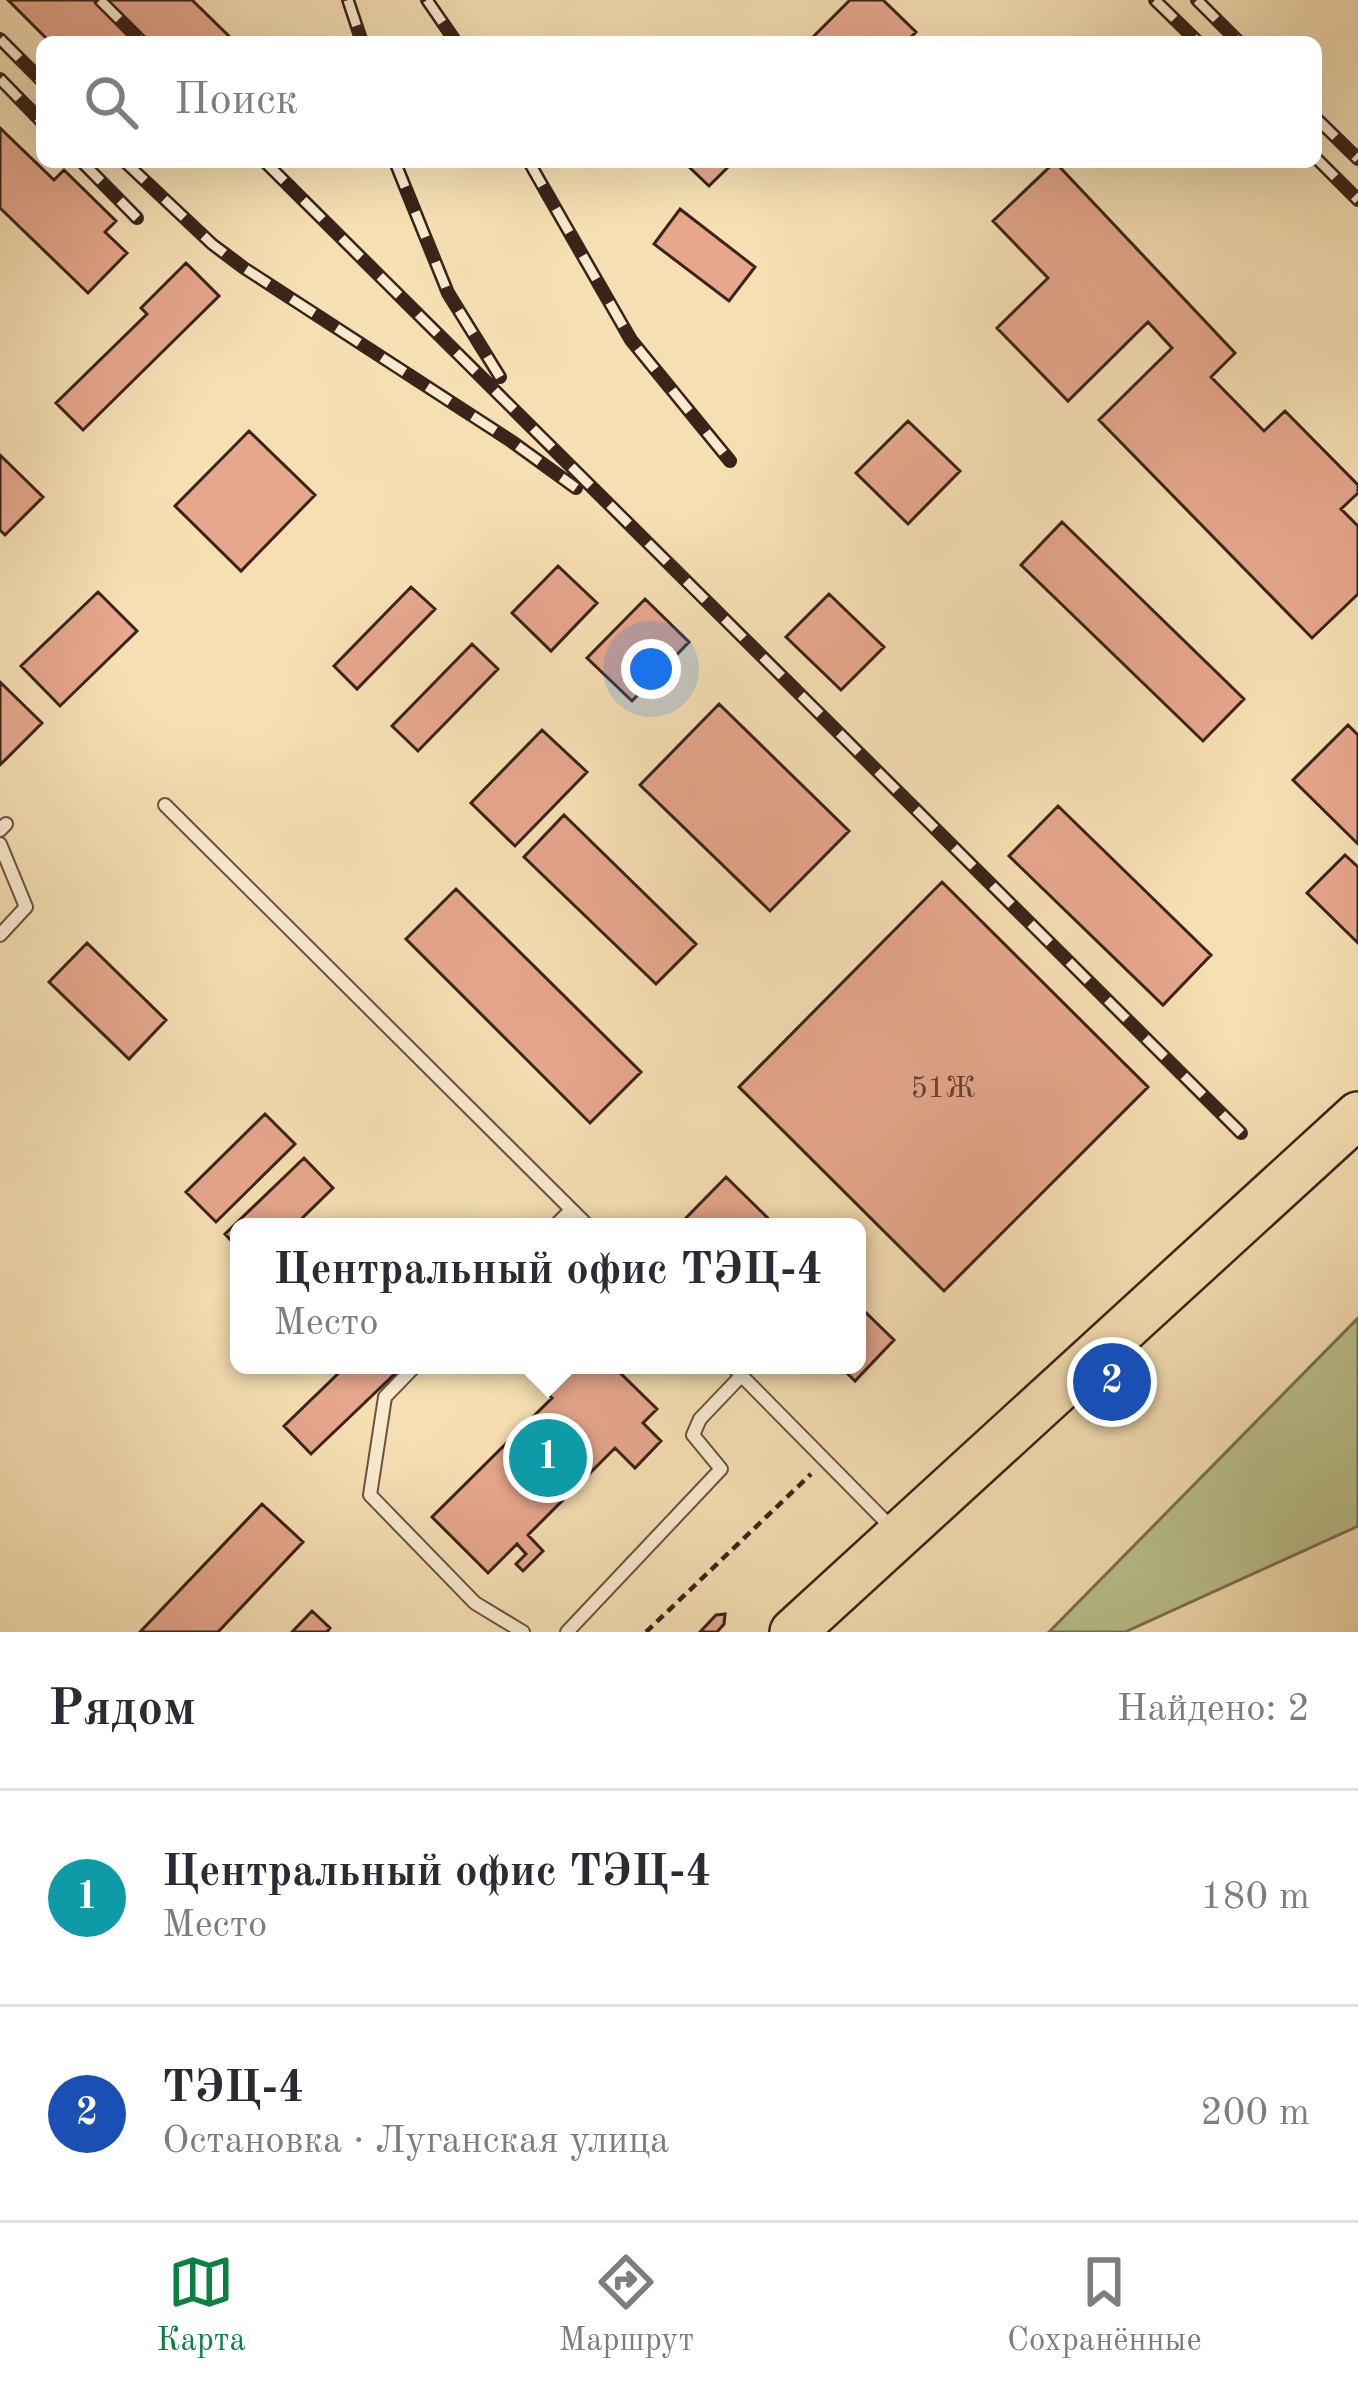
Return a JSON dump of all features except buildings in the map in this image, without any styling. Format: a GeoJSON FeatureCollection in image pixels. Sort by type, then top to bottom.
{"type":"FeatureCollection","features":[{"type":"Feature","properties":{"kind":"highway"},"geometry":{"type":"LineString","coordinates":[[793,1632],[1358,1114]]}},
{"type":"Feature","properties":{"kind":"lane"},"geometry":{"type":"LineString","coordinates":[[165,805],[579,1218]]}},
{"type":"Feature","properties":{"kind":"lane"},"geometry":{"type":"LineString","coordinates":[[0,844],[26,907],[0,935]]}},
{"type":"Feature","properties":{"kind":"lane"},"geometry":{"type":"LineString","coordinates":[[563,1218],[571,1210]]}},
{"type":"Feature","properties":{"kind":"lane"},"geometry":{"type":"LineString","coordinates":[[407,1374],[385,1396],[370,1495],[475,1603],[523,1632]]}},
{"type":"Feature","properties":{"kind":"lane"},"geometry":{"type":"LineString","coordinates":[[567,1632],[721,1469],[693,1435],[733,1374]]}},
{"type":"Feature","properties":{"kind":"lane"},"geometry":{"type":"LineString","coordinates":[[740,1374],[897,1533]]}},
{"type":"Feature","properties":{"kind":"path"},"geometry":{"type":"LineString","coordinates":[[646,1632],[812,1472]]}},
{"type":"Feature","properties":{"kind":"green space"},"geometry":{"type":"Polygon","coordinates":[[[1358,1318],[1358,1526],[1125,1632],[1049,1632],[1358,1318]]]}},
{"type":"Feature","properties":{"kind":"railway"},"geometry":{"type":"LineString","coordinates":[[100,0],[136,36]]}},
{"type":"Feature","properties":{"kind":"railway"},"geometry":{"type":"LineString","coordinates":[[348,0],[360,36]]}},
{"type":"Feature","properties":{"kind":"railway"},"geometry":{"type":"LineString","coordinates":[[427,0],[452,36]]}},
{"type":"Feature","properties":{"kind":"railway"},"geometry":{"type":"LineString","coordinates":[[1155,0],[1192,36]]}},
{"type":"Feature","properties":{"kind":"railway"},"geometry":{"type":"LineString","coordinates":[[1197,0],[1233,36]]}},
{"type":"Feature","properties":{"kind":"railway"},"geometry":{"type":"LineString","coordinates":[[0,39],[36,75]]}},
{"type":"Feature","properties":{"kind":"railway"},"geometry":{"type":"LineString","coordinates":[[0,79],[36,116]]}},
{"type":"Feature","properties":{"kind":"railway"},"geometry":{"type":"LineString","coordinates":[[1322,124],[1358,159]]}},
{"type":"Feature","properties":{"kind":"railway"},"geometry":{"type":"LineString","coordinates":[[1322,164],[1358,200]]}},
{"type":"Feature","properties":{"kind":"railway"},"geometry":{"type":"LineString","coordinates":[[88,168],[137,218]]}},
{"type":"Feature","properties":{"kind":"railway"},"geometry":{"type":"LineString","coordinates":[[131,168],[244,268],[576,488]]}},
{"type":"Feature","properties":{"kind":"railway"},"geometry":{"type":"LineString","coordinates":[[271,168],[1241,1133]]}},
{"type":"Feature","properties":{"kind":"railway"},"geometry":{"type":"LineString","coordinates":[[397,168],[448,293],[500,377]]}},
{"type":"Feature","properties":{"kind":"railway"},"geometry":{"type":"LineString","coordinates":[[532,168],[631,340],[730,461]]}},
{"type":"Feature","properties":{"kind":"place","name":"ТЭЦ-4"},"geometry":{"type":"Point","coordinates":[1112,1382]}},
{"type":"Feature","properties":{"kind":"place","name":"Центральный офис ТЭЦ-4"},"geometry":{"type":"Point","coordinates":[548,1458]}}]}
